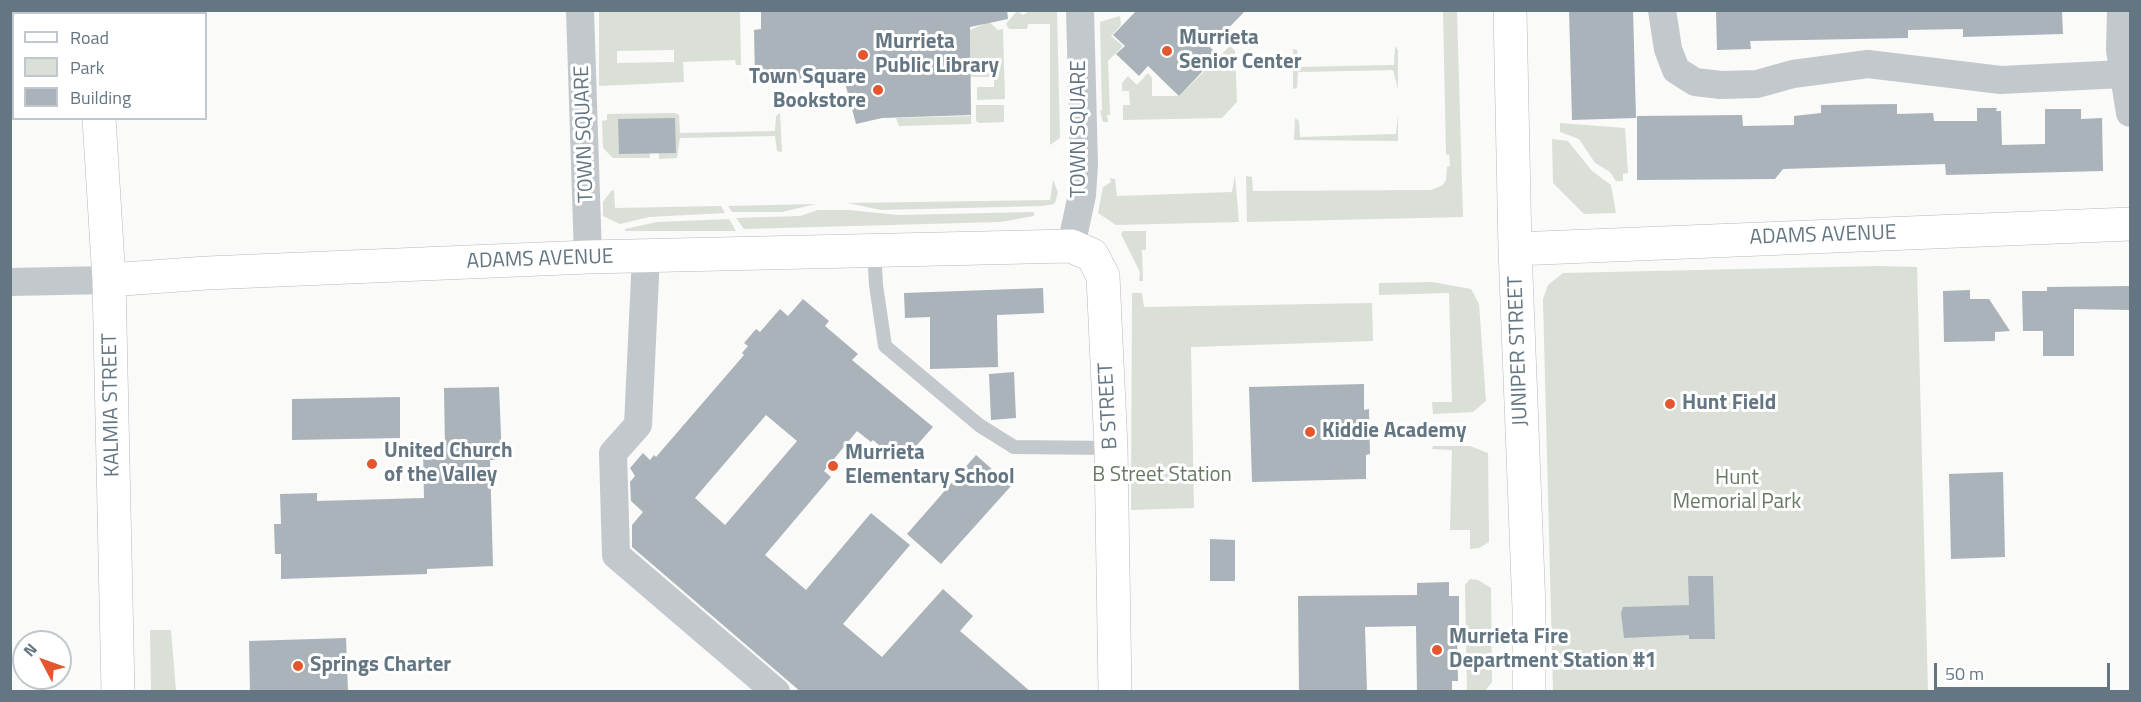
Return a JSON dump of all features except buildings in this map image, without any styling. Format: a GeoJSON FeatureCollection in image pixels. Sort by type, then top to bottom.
{"type":"FeatureCollection","features":[{"type":"Feature","properties":{"kind":"street","name":"TOWN SQUARE"},"geometry":{"type":"LineString","coordinates":[[580,10],[588,257]]}},
{"type":"Feature","properties":{"kind":"street","name":"TOWN SQUARE"},"geometry":{"type":"LineString","coordinates":[[1071,246],[1082,195],[1084,164],[1080,10]]}},
{"type":"Feature","properties":{"kind":"street","name":"JUNIPER STREET"},"geometry":{"type":"LineString","coordinates":[[1510,10],[1515,249],[1529,608],[1529,692]]}},
{"type":"Feature","properties":{"kind":"street"},"geometry":{"type":"LineString","coordinates":[[1662,10],[1668,49],[1676,70],[1695,82],[1721,85],[1757,84],[1793,74],[1868,64],[2001,80],[2123,74]]}},
{"type":"Feature","properties":{"kind":"street"},"geometry":{"type":"LineString","coordinates":[[2121,10],[2120,50],[2130,113]]}},
{"type":"Feature","properties":{"kind":"street","name":"KALMIA STREET"},"geometry":{"type":"LineString","coordinates":[[99,120],[110,280],[118,692]]}},
{"type":"Feature","properties":{"kind":"street","name":"ADAMS AVENUE"},"geometry":{"type":"LineString","coordinates":[[1515,249],[2130,224]]}},
{"type":"Feature","properties":{"kind":"street","name":"ADAMS AVENUE"},"geometry":{"type":"LineString","coordinates":[[10,282],[110,280],[207,273],[588,257],[1071,246]]}},
{"type":"Feature","properties":{"kind":"street","name":"B STREET"},"geometry":{"type":"LineString","coordinates":[[1071,246],[1092,255],[1103,276],[1111,448],[1115,692]]}},
{"type":"Feature","properties":{"kind":"street"},"geometry":{"type":"LineString","coordinates":[[646,256],[638,425],[613,453],[616,555],[776,692]]}},
{"type":"Feature","properties":{"kind":"lane"},"geometry":{"type":"LineString","coordinates":[[874,250],[876,285],[885,346],[979,425],[1014,447],[1111,448]]}},
{"type":"Feature","properties":{"kind":"green space"},"geometry":{"type":"Polygon","coordinates":[[[599,11],[740,11],[741,65],[736,65],[735,60],[683,62],[684,82],[599,86],[599,11]],[[674,50],[617,51],[617,63],[674,62],[674,50]]]}},
{"type":"Feature","properties":{"kind":"green space"},"geometry":{"type":"Polygon","coordinates":[[[1017,11],[1023,15],[1029,11],[1057,11],[1060,138],[1050,145],[1050,24],[1028,24],[1027,29],[1009,29],[1006,24],[1017,11]]]}},
{"type":"Feature","properties":{"kind":"green space"},"geometry":{"type":"Polygon","coordinates":[[[1443,11],[1457,11],[1463,217],[1247,222],[1246,176],[1252,177],[1253,191],[1431,190],[1443,185],[1446,180],[1447,167],[1450,166],[1449,154],[1446,155],[1443,11]]]}},
{"type":"Feature","properties":{"kind":"green space"},"geometry":{"type":"Polygon","coordinates":[[[1120,16],[1121,25],[1111,36],[1123,46],[1108,61],[1110,115],[1107,115],[1108,122],[1103,122],[1100,111],[1102,110],[1100,22],[1120,16]]]}},
{"type":"Feature","properties":{"kind":"green space"},"geometry":{"type":"Polygon","coordinates":[[[984,17],[998,30],[1003,29],[1005,99],[977,100],[977,87],[994,87],[994,77],[971,77],[970,30],[984,24],[984,17]]]}},
{"type":"Feature","properties":{"kind":"green space"},"geometry":{"type":"Polygon","coordinates":[[[1230,46],[1235,51],[1237,102],[1222,118],[1123,120],[1123,105],[1130,105],[1129,91],[1122,91],[1122,83],[1128,76],[1137,85],[1148,73],[1152,78],[1152,96],[1179,96],[1230,46]]]}},
{"type":"Feature","properties":{"kind":"green space"},"geometry":{"type":"Polygon","coordinates":[[[1395,46],[1398,50],[1398,89],[1393,70],[1298,72],[1297,88],[1293,89],[1293,49],[1297,50],[1298,67],[1394,65],[1395,46]]]}},
{"type":"Feature","properties":{"kind":"green space"},"geometry":{"type":"Polygon","coordinates":[[[976,105],[1004,105],[1004,122],[979,123],[976,121],[976,105]]]}},
{"type":"Feature","properties":{"kind":"green space"},"geometry":{"type":"Polygon","coordinates":[[[675,113],[679,115],[680,133],[775,131],[776,116],[780,113],[782,152],[777,151],[775,136],[680,138],[677,158],[659,159],[659,153],[650,153],[650,158],[613,158],[603,148],[602,121],[607,120],[607,114],[675,113]]]}},
{"type":"Feature","properties":{"kind":"green space"},"geometry":{"type":"Polygon","coordinates":[[[1398,115],[1398,141],[1294,140],[1295,118],[1299,121],[1300,137],[1396,134],[1398,115]]]}},
{"type":"Feature","properties":{"kind":"green space"},"geometry":{"type":"Polygon","coordinates":[[[971,116],[971,124],[899,126],[896,118],[971,116]]]}},
{"type":"Feature","properties":{"kind":"green space"},"geometry":{"type":"Polygon","coordinates":[[[1560,123],[1625,128],[1628,173],[1623,174],[1623,181],[1616,181],[1610,172],[1595,163],[1579,139],[1560,132],[1560,123]]]}},
{"type":"Feature","properties":{"kind":"green space"},"geometry":{"type":"Polygon","coordinates":[[[1552,139],[1568,141],[1592,171],[1611,185],[1616,213],[1584,214],[1553,183],[1552,139]]]}},
{"type":"Feature","properties":{"kind":"green space"},"geometry":{"type":"Polygon","coordinates":[[[1235,175],[1239,222],[1116,225],[1098,213],[1103,187],[1111,182],[1110,178],[1115,179],[1117,196],[1232,192],[1235,175]]]}},
{"type":"Feature","properties":{"kind":"green space"},"geometry":{"type":"Polygon","coordinates":[[[1053,180],[1058,192],[1056,200],[1054,204],[1042,206],[881,210],[848,203],[1050,200],[1053,180]]]}},
{"type":"Feature","properties":{"kind":"green space"},"geometry":{"type":"Polygon","coordinates":[[[612,190],[614,191],[615,208],[721,206],[725,213],[649,217],[620,224],[603,216],[603,202],[612,190]]]}},
{"type":"Feature","properties":{"kind":"green space"},"geometry":{"type":"Polygon","coordinates":[[[816,204],[782,212],[732,212],[728,206],[816,204]]]}},
{"type":"Feature","properties":{"kind":"green space"},"geometry":{"type":"Polygon","coordinates":[[[818,210],[849,210],[898,215],[1034,212],[1034,216],[1000,222],[744,229],[736,218],[800,216],[818,210]]]}},
{"type":"Feature","properties":{"kind":"green space"},"geometry":{"type":"Polygon","coordinates":[[[729,219],[736,231],[625,231],[625,229],[657,222],[729,219]]]}},
{"type":"Feature","properties":{"kind":"green space"},"geometry":{"type":"Polygon","coordinates":[[[1123,231],[1146,231],[1146,250],[1142,250],[1143,281],[1139,281],[1140,272],[1121,234],[1123,231]]]}},
{"type":"Feature","properties":{"kind":"green space","name":"Hunt Memorial Park"},"geometry":{"type":"Polygon","coordinates":[[[1917,267],[1928,691],[1553,691],[1543,299],[1548,285],[1563,273],[1917,267]]]}},
{"type":"Feature","properties":{"kind":"green space"},"geometry":{"type":"Polygon","coordinates":[[[1432,282],[1471,289],[1479,304],[1486,401],[1473,412],[1433,414],[1432,402],[1452,402],[1449,293],[1379,295],[1379,283],[1432,282]]]}},
{"type":"Feature","properties":{"kind":"green space","name":"B Street Station"},"geometry":{"type":"Polygon","coordinates":[[[1132,293],[1142,293],[1144,307],[1372,303],[1373,341],[1191,347],[1194,508],[1131,510],[1132,293]]]}},
{"type":"Feature","properties":{"kind":"green space"},"geometry":{"type":"Polygon","coordinates":[[[1433,446],[1470,446],[1488,453],[1489,542],[1479,548],[1470,549],[1470,530],[1450,530],[1452,450],[1432,449],[1433,446]]]}},
{"type":"Feature","properties":{"kind":"green space"},"geometry":{"type":"Polygon","coordinates":[[[1470,579],[1478,580],[1491,588],[1492,682],[1485,691],[1467,691],[1465,585],[1470,579]]]}},
{"type":"Feature","properties":{"kind":"green space"},"geometry":{"type":"Polygon","coordinates":[[[150,630],[171,630],[176,691],[151,691],[150,630]]]}},
{"type":"Feature","properties":{"kind":"place","name":"Murrieta Senior Center"},"geometry":{"type":"Point","coordinates":[1167,51]}},
{"type":"Feature","properties":{"kind":"place","name":"Murrieta Public Library"},"geometry":{"type":"Point","coordinates":[863,55]}},
{"type":"Feature","properties":{"kind":"place","name":"Town Square Bookstore"},"geometry":{"type":"Point","coordinates":[878,90]}},
{"type":"Feature","properties":{"kind":"place","name":"Hunt Field"},"geometry":{"type":"Point","coordinates":[1670,404]}},
{"type":"Feature","properties":{"kind":"place","name":"Kiddie Academy"},"geometry":{"type":"Point","coordinates":[1310,432]}},
{"type":"Feature","properties":{"kind":"place","name":"United Church of the Valley"},"geometry":{"type":"Point","coordinates":[372,464]}},
{"type":"Feature","properties":{"kind":"place","name":"Murrieta Elementary School"},"geometry":{"type":"Point","coordinates":[833,466]}},
{"type":"Feature","properties":{"kind":"place","name":"Murrieta Fire Department Station #1"},"geometry":{"type":"Point","coordinates":[1437,650]}},
{"type":"Feature","properties":{"kind":"place","name":"Springs Charter"},"geometry":{"type":"Point","coordinates":[298,666]}}]}
